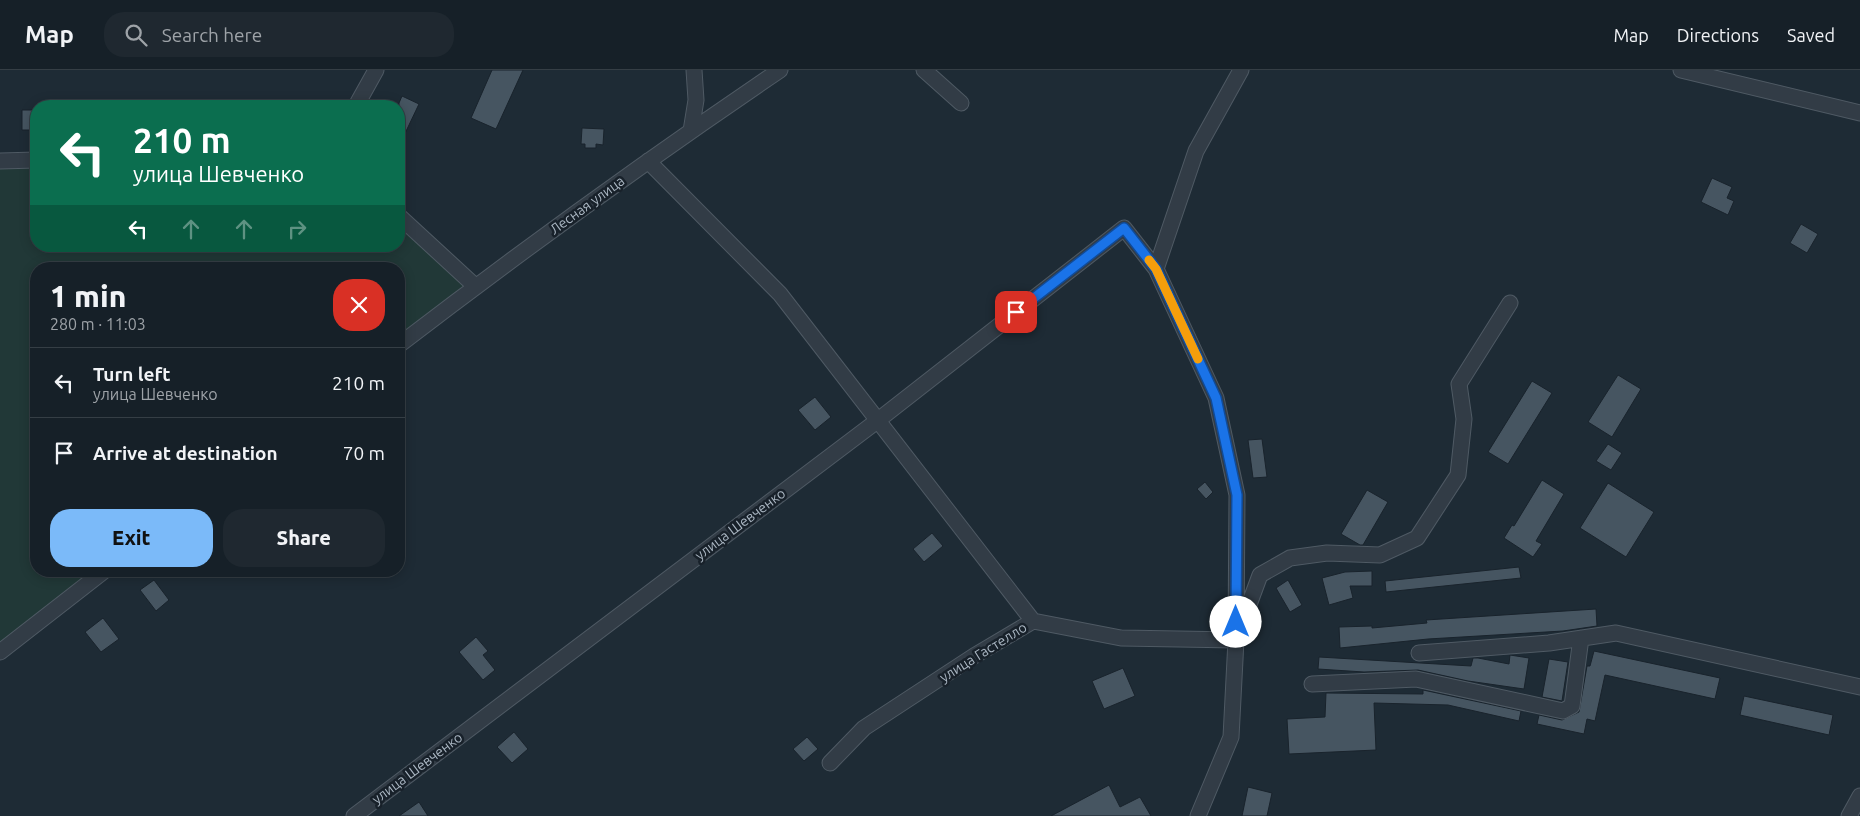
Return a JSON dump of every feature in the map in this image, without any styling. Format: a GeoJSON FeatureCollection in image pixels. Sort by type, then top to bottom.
{"type":"FeatureCollection","features":[{"type":"Feature","properties":{"kind":"street"},"geometry":{"type":"LineString","coordinates":[[359,100],[376,70]]}},
{"type":"Feature","properties":{"kind":"street"},"geometry":{"type":"LineString","coordinates":[[691,130],[696,100],[694,70]]}},
{"type":"Feature","properties":{"kind":"street","name":"Лесная улица"},"geometry":{"type":"LineString","coordinates":[[405,340],[475,286],[691,130],[780,70]]}},
{"type":"Feature","properties":{"kind":"street"},"geometry":{"type":"LineString","coordinates":[[924,70],[961,104]]}},
{"type":"Feature","properties":{"kind":"street"},"geometry":{"type":"LineString","coordinates":[[1198,816],[1231,737],[1236,640],[1237,495],[1216,398],[1156,269],[1196,151],[1241,70]]}},
{"type":"Feature","properties":{"kind":"street"},"geometry":{"type":"LineString","coordinates":[[1681,70],[1860,113]]}},
{"type":"Feature","properties":{"kind":"street"},"geometry":{"type":"LineString","coordinates":[[0,161],[30,160]]}},
{"type":"Feature","properties":{"kind":"street"},"geometry":{"type":"LineString","coordinates":[[648,161],[780,294],[876,421],[1033,621]]}},
{"type":"Feature","properties":{"kind":"street"},"geometry":{"type":"LineString","coordinates":[[405,222],[475,286]]}},
{"type":"Feature","properties":{"kind":"street","name":"улица Шевченко"},"geometry":{"type":"LineString","coordinates":[[354,816],[876,421],[1124,228],[1156,269]]}},
{"type":"Feature","properties":{"kind":"street"},"geometry":{"type":"LineString","coordinates":[[1236,640],[1260,576],[1290,558],[1326,553],[1380,555],[1417,538],[1458,475],[1464,419],[1459,384],[1510,303]]}},
{"type":"Feature","properties":{"kind":"street"},"geometry":{"type":"LineString","coordinates":[[0,652],[96,577]]}},
{"type":"Feature","properties":{"kind":"street","name":"улица Гастелло"},"geometry":{"type":"LineString","coordinates":[[830,763],[864,728],[974,656],[1033,621],[1121,638],[1236,640]]}},
{"type":"Feature","properties":{"kind":"street"},"geometry":{"type":"LineString","coordinates":[[1419,653],[1549,643],[1616,633],[1860,687]]}},
{"type":"Feature","properties":{"kind":"street"},"geometry":{"type":"LineString","coordinates":[[1312,684],[1416,679],[1563,711],[1572,706],[1581,638]]}},
{"type":"Feature","properties":{"kind":"street"},"geometry":{"type":"LineString","coordinates":[[1849,816],[1860,796]]}},
{"type":"Feature","properties":{"kind":"green space"},"geometry":{"type":"Polygon","coordinates":[[[30,160],[30,252],[405,252],[405,222],[475,286],[405,340],[405,262],[30,262],[30,577],[96,577],[0,652],[0,161],[30,160]]]}},
{"type":"Feature","properties":{"kind":"building"},"geometry":{"type":"Polygon","coordinates":[[[492,70],[523,70],[496,129],[471,118],[492,70]]]}},
{"type":"Feature","properties":{"kind":"building"},"geometry":{"type":"Polygon","coordinates":[[[402,96],[419,104],[405,133],[405,100],[400,100],[402,96]]]}},
{"type":"Feature","properties":{"kind":"building"},"geometry":{"type":"Polygon","coordinates":[[[22,110],[30,110],[30,130],[22,130],[22,110]]]}},
{"type":"Feature","properties":{"kind":"building"},"geometry":{"type":"Polygon","coordinates":[[[582,128],[604,129],[603,145],[596,144],[596,148],[585,148],[585,144],[581,144],[582,128]]]}},
{"type":"Feature","properties":{"kind":"building"},"geometry":{"type":"Polygon","coordinates":[[[1712,178],[1732,187],[1727,198],[1734,201],[1728,215],[1701,202],[1712,178]]]}},
{"type":"Feature","properties":{"kind":"building"},"geometry":{"type":"Polygon","coordinates":[[[1801,224],[1818,234],[1807,253],[1790,243],[1801,224]]]}},
{"type":"Feature","properties":{"kind":"building"},"geometry":{"type":"Polygon","coordinates":[[[1618,375],[1641,389],[1612,437],[1588,422],[1618,375]]]}},
{"type":"Feature","properties":{"kind":"building"},"geometry":{"type":"Polygon","coordinates":[[[1532,381],[1552,393],[1508,464],[1488,452],[1532,381]]]}},
{"type":"Feature","properties":{"kind":"building"},"geometry":{"type":"Polygon","coordinates":[[[815,397],[831,417],[815,430],[798,410],[815,397]]]}},
{"type":"Feature","properties":{"kind":"building"},"geometry":{"type":"Polygon","coordinates":[[[1262,439],[1267,477],[1253,478],[1248,440],[1262,439]]]}},
{"type":"Feature","properties":{"kind":"building"},"geometry":{"type":"Polygon","coordinates":[[[1608,444],[1622,453],[1611,470],[1596,461],[1608,444]]]}},
{"type":"Feature","properties":{"kind":"building"},"geometry":{"type":"Polygon","coordinates":[[[1542,480],[1564,494],[1536,541],[1542,544],[1533,557],[1504,538],[1512,525],[1514,526],[1542,480]]]}},
{"type":"Feature","properties":{"kind":"building"},"geometry":{"type":"Polygon","coordinates":[[[1205,482],[1213,492],[1206,499],[1197,489],[1205,482]]]}},
{"type":"Feature","properties":{"kind":"building"},"geometry":{"type":"Polygon","coordinates":[[[1608,483],[1654,512],[1626,557],[1580,528],[1608,483]]]}},
{"type":"Feature","properties":{"kind":"building"},"geometry":{"type":"Polygon","coordinates":[[[1367,490],[1388,502],[1363,545],[1360,545],[1341,534],[1367,490]]]}},
{"type":"Feature","properties":{"kind":"building"},"geometry":{"type":"Polygon","coordinates":[[[932,533],[943,546],[924,562],[913,549],[932,533]]]}},
{"type":"Feature","properties":{"kind":"building"},"geometry":{"type":"Polygon","coordinates":[[[1519,567],[1521,578],[1386,592],[1385,581],[1519,567]]]}},
{"type":"Feature","properties":{"kind":"building"},"geometry":{"type":"Polygon","coordinates":[[[1372,571],[1372,586],[1350,586],[1353,598],[1329,605],[1322,578],[1345,572],[1372,571]]]}},
{"type":"Feature","properties":{"kind":"building"},"geometry":{"type":"Polygon","coordinates":[[[154,580],[169,600],[156,611],[140,590],[154,580]]]}},
{"type":"Feature","properties":{"kind":"building"},"geometry":{"type":"Polygon","coordinates":[[[1288,580],[1302,605],[1290,612],[1276,588],[1288,580]]]}},
{"type":"Feature","properties":{"kind":"building"},"geometry":{"type":"Polygon","coordinates":[[[1596,609],[1597,626],[1563,631],[1428,639],[1340,648],[1339,627],[1372,626],[1372,628],[1427,623],[1426,620],[1596,609]]]}},
{"type":"Feature","properties":{"kind":"building"},"geometry":{"type":"Polygon","coordinates":[[[103,618],[119,639],[101,652],[85,632],[103,618]]]}},
{"type":"Feature","properties":{"kind":"building"},"geometry":{"type":"Polygon","coordinates":[[[476,637],[488,651],[483,655],[495,670],[483,680],[459,652],[476,637]]]}},
{"type":"Feature","properties":{"kind":"building"},"geometry":{"type":"Polygon","coordinates":[[[1594,651],[1720,678],[1715,699],[1605,675],[1595,721],[1587,719],[1584,734],[1537,724],[1539,715],[1562,720],[1579,712],[1587,666],[1590,666],[1594,651]]]}},
{"type":"Feature","properties":{"kind":"building"},"geometry":{"type":"Polygon","coordinates":[[[1510,655],[1529,658],[1524,689],[1468,681],[1418,670],[1364,672],[1318,669],[1319,657],[1471,666],[1473,658],[1509,664],[1510,655]]]}},
{"type":"Feature","properties":{"kind":"building"},"geometry":{"type":"Polygon","coordinates":[[[1549,659],[1568,662],[1562,701],[1542,697],[1549,659]]]}},
{"type":"Feature","properties":{"kind":"building"},"geometry":{"type":"Polygon","coordinates":[[[1123,668],[1135,696],[1104,709],[1092,681],[1123,668]]]}},
{"type":"Feature","properties":{"kind":"building"},"geometry":{"type":"Polygon","coordinates":[[[1423,690],[1521,711],[1519,721],[1448,705],[1374,703],[1376,750],[1289,754],[1287,719],[1325,717],[1326,693],[1423,694],[1423,690]]]}},
{"type":"Feature","properties":{"kind":"building"},"geometry":{"type":"Polygon","coordinates":[[[1744,696],[1833,715],[1829,735],[1740,715],[1744,696]]]}},
{"type":"Feature","properties":{"kind":"building"},"geometry":{"type":"Polygon","coordinates":[[[514,732],[528,749],[512,763],[497,747],[514,732]]]}},
{"type":"Feature","properties":{"kind":"building"},"geometry":{"type":"Polygon","coordinates":[[[807,737],[818,749],[804,761],[793,749],[807,737]]]}},
{"type":"Feature","properties":{"kind":"building"},"geometry":{"type":"Polygon","coordinates":[[[1109,785],[1120,807],[1140,797],[1151,816],[1051,816],[1109,785]]]}},
{"type":"Feature","properties":{"kind":"building"},"geometry":{"type":"Polygon","coordinates":[[[1248,787],[1272,793],[1267,816],[1242,816],[1248,787]]]}},
{"type":"Feature","properties":{"kind":"building"},"geometry":{"type":"Polygon","coordinates":[[[419,802],[428,816],[399,816],[419,802]]]}},
{"type":"Feature","properties":{"kind":"slow traffic"},"geometry":{"type":"LineString","coordinates":[[1149,260],[1156,269],[1198,359]]}},
{"type":"Feature","properties":{"kind":"route"},"geometry":{"type":"LineString","coordinates":[[1016,312],[1124,228],[1156,269],[1216,398],[1237,495],[1236,622]]}}]}
